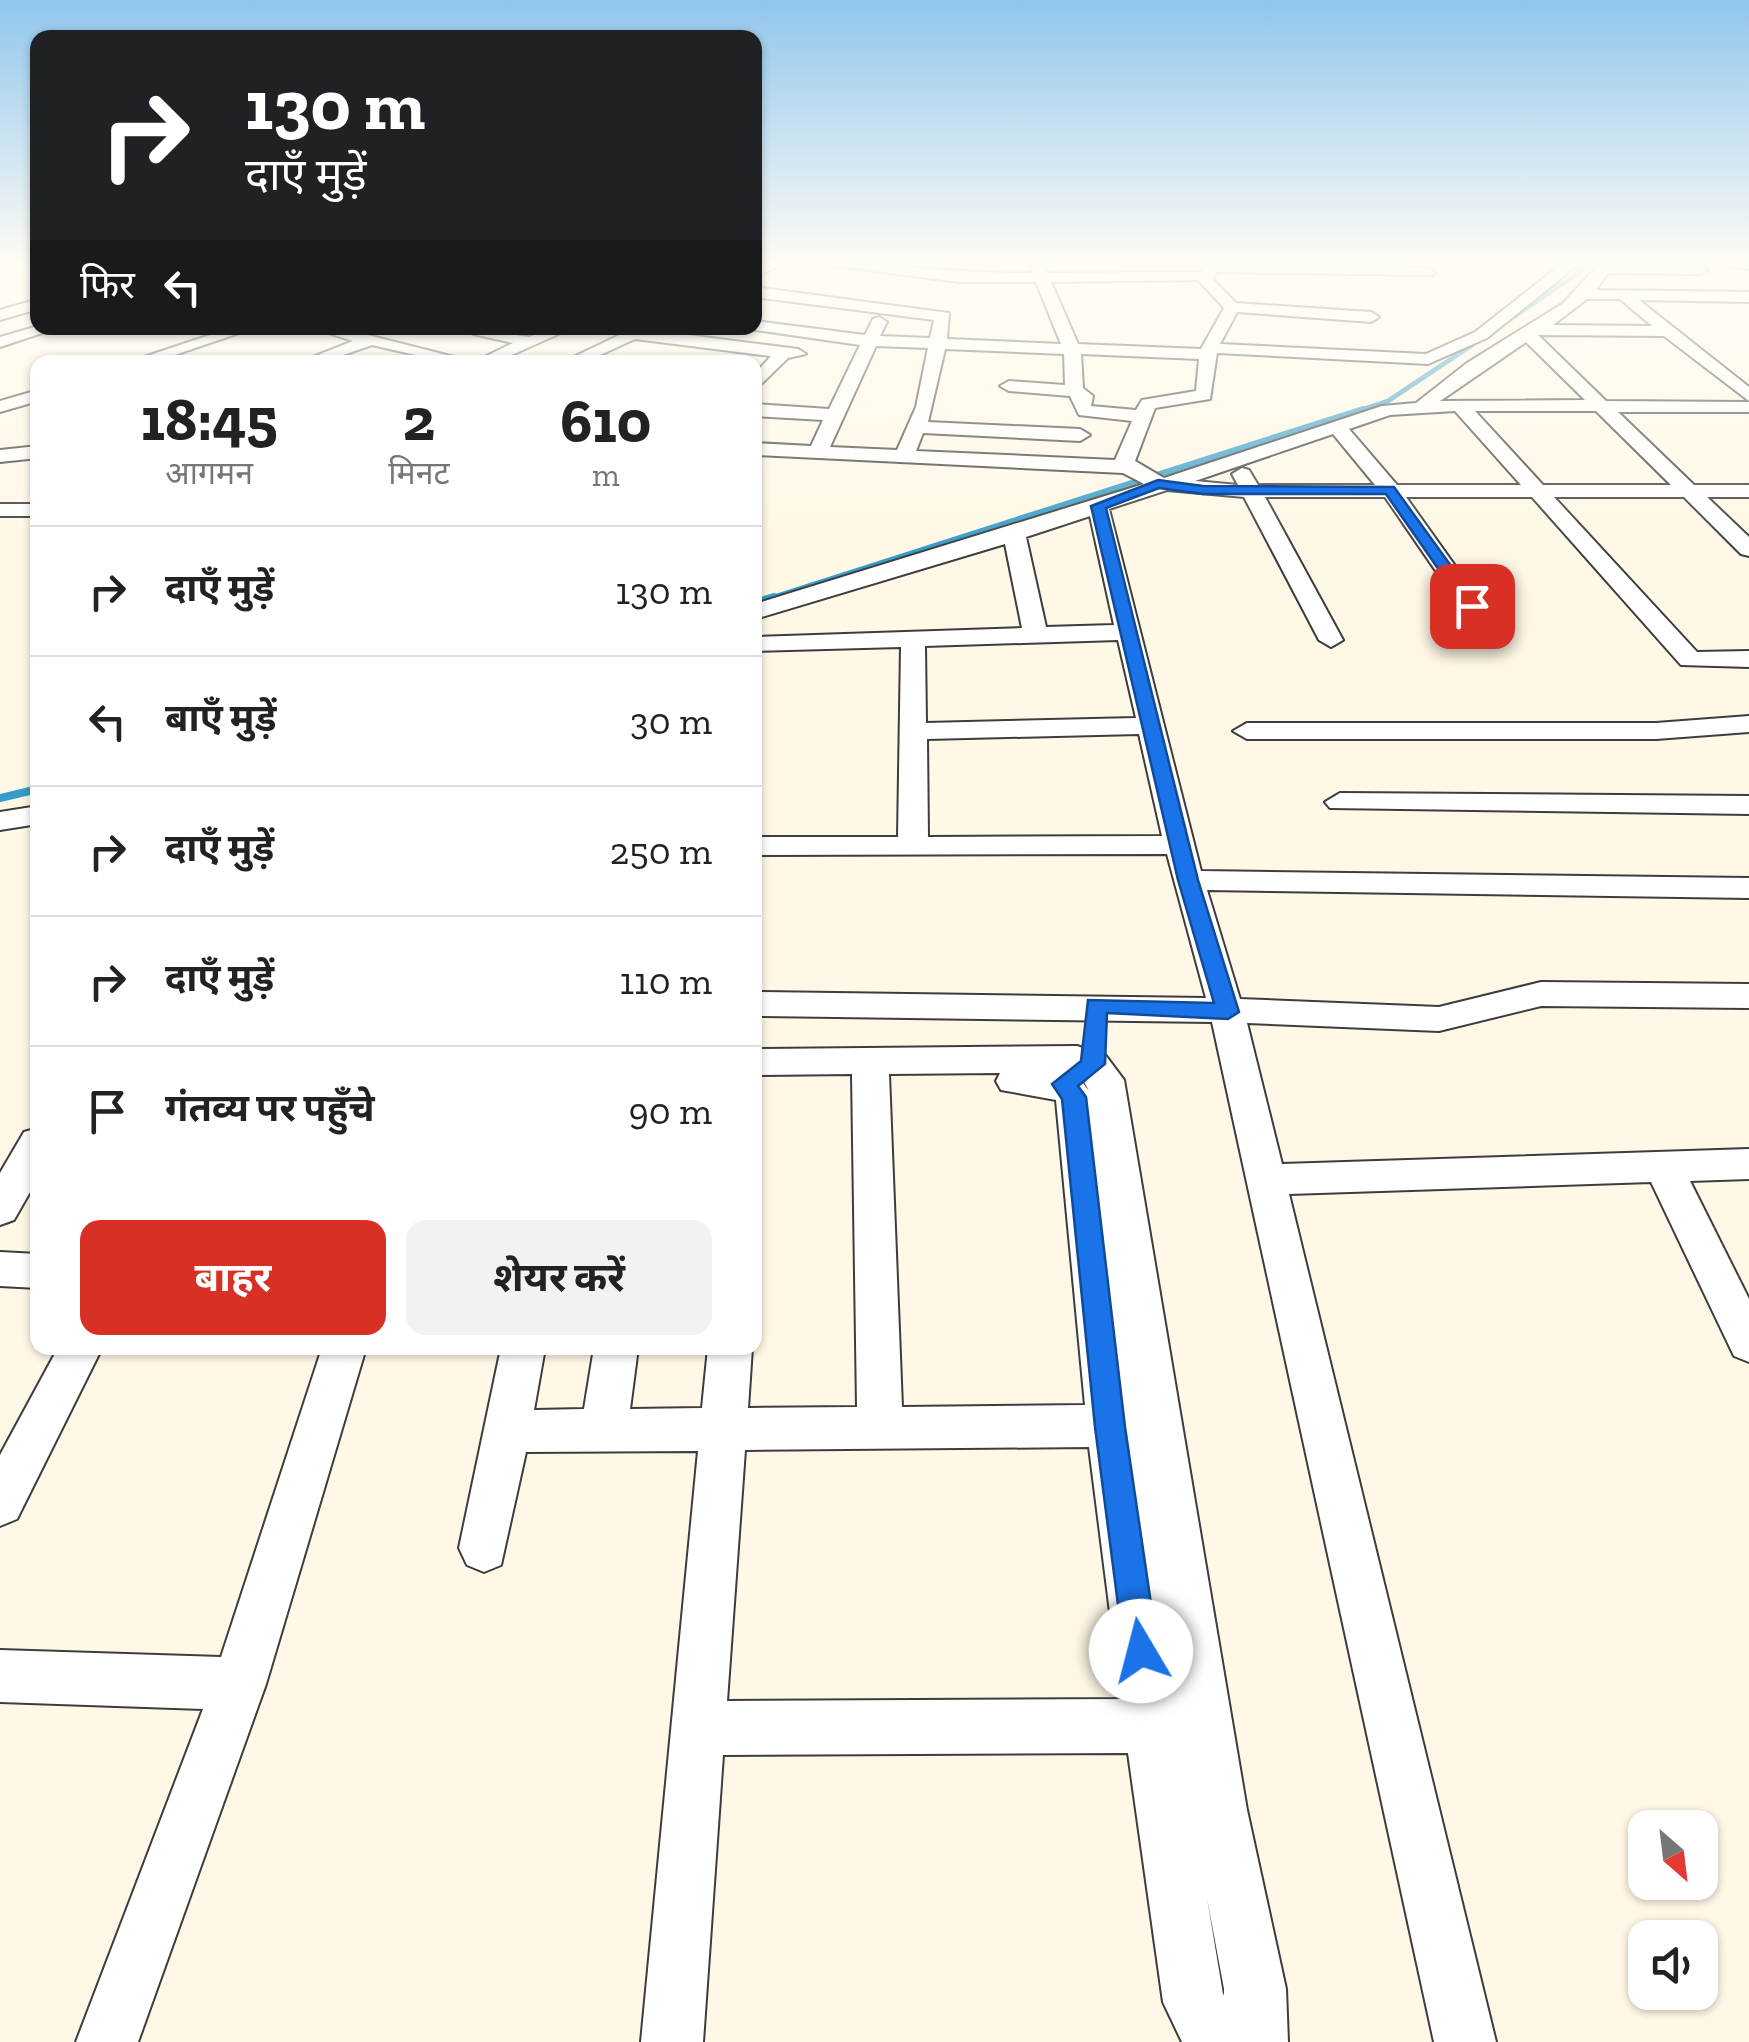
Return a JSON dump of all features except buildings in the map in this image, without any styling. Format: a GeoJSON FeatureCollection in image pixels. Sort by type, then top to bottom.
{"type":"FeatureCollection","features":[{"type":"Feature","properties":{"kind":"street"},"geometry":{"type":"LineString","coordinates":[[817,452],[832,416],[841,358]]}},
{"type":"Feature","properties":{"kind":"street"},"geometry":{"type":"LineString","coordinates":[[903,458],[917,428],[933,358]]}},
{"type":"Feature","properties":{"kind":"street"},"geometry":{"type":"LineString","coordinates":[[1006,408],[1008,358]]}},
{"type":"Feature","properties":{"kind":"street"},"geometry":{"type":"LineString","coordinates":[[1074,358],[1084,396],[1081,408],[1143,416]]}},
{"type":"Feature","properties":{"kind":"street"},"geometry":{"type":"LineString","coordinates":[[1145,358],[1205,366],[1343,358]]}},
{"type":"Feature","properties":{"kind":"street"},"geometry":{"type":"LineString","coordinates":[[1141,475],[1143,416],[1152,400],[1204,396],[1208,358]]}},
{"type":"Feature","properties":{"kind":"street"},"geometry":{"type":"LineString","coordinates":[[1388,358],[1425,358]]}},
{"type":"Feature","properties":{"kind":"street"},"geometry":{"type":"LineString","coordinates":[[1424,404],[1486,358]]}},
{"type":"Feature","properties":{"kind":"street"},"geometry":{"type":"LineString","coordinates":[[1555,358],[1749,549]]}},
{"type":"Feature","properties":{"kind":"street"},"geometry":{"type":"LineString","coordinates":[[1701,358],[1749,396]]}},
{"type":"Feature","properties":{"kind":"street"},"geometry":{"type":"LineString","coordinates":[[917,428],[1006,408],[1080,379]]}},
{"type":"Feature","properties":{"kind":"street"},"geometry":{"type":"LineString","coordinates":[[0,407],[30,398]]}},
{"type":"Feature","properties":{"kind":"street"},"geometry":{"type":"LineString","coordinates":[[1460,405],[1690,660],[1723,679],[1749,686]]}},
{"type":"Feature","properties":{"kind":"street"},"geometry":{"type":"LineString","coordinates":[[762,610],[1098,506],[1141,475],[1234,460],[1404,406],[1749,407]]}},
{"type":"Feature","properties":{"kind":"street"},"geometry":{"type":"LineString","coordinates":[[1006,408],[1080,435]]}},
{"type":"Feature","properties":{"kind":"street"},"geometry":{"type":"LineString","coordinates":[[762,411],[832,416]]}},
{"type":"Feature","properties":{"kind":"street"},"geometry":{"type":"LineString","coordinates":[[1338,426],[1390,490],[1493,636]]}},
{"type":"Feature","properties":{"kind":"street"},"geometry":{"type":"LineString","coordinates":[[762,449],[1141,475],[1252,491],[1749,491]]}},
{"type":"Feature","properties":{"kind":"street"},"geometry":{"type":"LineString","coordinates":[[0,456],[30,453]]}},
{"type":"Feature","properties":{"kind":"street"},"geometry":{"type":"LineString","coordinates":[[1234,460],[1331,640]]}},
{"type":"Feature","properties":{"kind":"street"},"geometry":{"type":"LineString","coordinates":[[1098,506],[1184,862],[1228,1012],[1263,1180],[1464,2042]]}},
{"type":"Feature","properties":{"kind":"street"},"geometry":{"type":"LineString","coordinates":[[0,510],[30,510]]}},
{"type":"Feature","properties":{"kind":"street"},"geometry":{"type":"LineString","coordinates":[[1014,534],[1034,634]]}},
{"type":"Feature","properties":{"kind":"street"},"geometry":{"type":"LineString","coordinates":[[762,644],[1127,632]]}},
{"type":"Feature","properties":{"kind":"street"},"geometry":{"type":"LineString","coordinates":[[913,636],[913,846]]}},
{"type":"Feature","properties":{"kind":"street"},"geometry":{"type":"LineString","coordinates":[[1690,660],[1749,659]]}},
{"type":"Feature","properties":{"kind":"street"},"geometry":{"type":"LineString","coordinates":[[1247,731],[1656,731],[1749,724]]}},
{"type":"Feature","properties":{"kind":"street"},"geometry":{"type":"LineString","coordinates":[[912,730],[1151,726]]}},
{"type":"Feature","properties":{"kind":"street"},"geometry":{"type":"LineString","coordinates":[[1340,802],[1749,805]]}},
{"type":"Feature","properties":{"kind":"street"},"geometry":{"type":"LineString","coordinates":[[1,822],[30,817]]}},
{"type":"Feature","properties":{"kind":"street"},"geometry":{"type":"LineString","coordinates":[[762,846],[913,846],[1749,888]]}},
{"type":"Feature","properties":{"kind":"street"},"geometry":{"type":"LineString","coordinates":[[762,1004],[1096,1005],[1440,1019],[1541,994],[1749,996]]}},
{"type":"Feature","properties":{"kind":"street"},"geometry":{"type":"LineString","coordinates":[[1096,1005],[1074,1097],[1110,1427],[1178,1724],[1255,1989],[1256,2042]]}},
{"type":"Feature","properties":{"kind":"street"},"geometry":{"type":"LineString","coordinates":[[762,1083],[869,1072],[1077,1059],[1078,1074]]}},
{"type":"Feature","properties":{"kind":"street"},"geometry":{"type":"LineString","coordinates":[[762,1063],[869,1072]]}},
{"type":"Feature","properties":{"kind":"street"},"geometry":{"type":"LineString","coordinates":[[869,1072],[880,1424]]}},
{"type":"Feature","properties":{"kind":"street"},"geometry":{"type":"LineString","coordinates":[[1078,1074],[1106,1080],[1156,1423],[1194,2002],[1216,2042]]}},
{"type":"Feature","properties":{"kind":"street"},"geometry":{"type":"LineString","coordinates":[[0,1208],[30,1156]]}},
{"type":"Feature","properties":{"kind":"street"},"geometry":{"type":"LineString","coordinates":[[1263,1180],[1749,1164]]}},
{"type":"Feature","properties":{"kind":"street"},"geometry":{"type":"LineString","coordinates":[[1663,1166],[1749,1343]]}},
{"type":"Feature","properties":{"kind":"street"},"geometry":{"type":"LineString","coordinates":[[0,1268],[30,1270]]}},
{"type":"Feature","properties":{"kind":"street"},"geometry":{"type":"LineString","coordinates":[[0,1504],[76,1355]]}},
{"type":"Feature","properties":{"kind":"street"},"geometry":{"type":"LineString","coordinates":[[107,2042],[240,1684],[342,1355]]}},
{"type":"Feature","properties":{"kind":"street"},"geometry":{"type":"LineString","coordinates":[[484,1548],[521,1355]]}},
{"type":"Feature","properties":{"kind":"street"},"geometry":{"type":"LineString","coordinates":[[604,1428],[615,1355]]}},
{"type":"Feature","properties":{"kind":"street"},"geometry":{"type":"LineString","coordinates":[[672,2042],[729,1355]]}},
{"type":"Feature","properties":{"kind":"street"},"geometry":{"type":"LineString","coordinates":[[504,1431],[880,1424],[1110,1427],[1156,1423]]}},
{"type":"Feature","properties":{"kind":"street"},"geometry":{"type":"LineString","coordinates":[[0,1676],[240,1684]]}},
{"type":"Feature","properties":{"kind":"street"},"geometry":{"type":"LineString","coordinates":[[698,1728],[1178,1724]]}},
{"type":"Feature","properties":{"kind":"waterway"},"geometry":{"type":"LineString","coordinates":[[1355,412],[1388,401],[1452,358]]}},
{"type":"Feature","properties":{"kind":"waterway"},"geometry":{"type":"LineString","coordinates":[[766,600],[1363,409]]}},
{"type":"Feature","properties":{"kind":"waterway"},"geometry":{"type":"LineString","coordinates":[[762,601],[774,597]]}},
{"type":"Feature","properties":{"kind":"waterway"},"geometry":{"type":"LineString","coordinates":[[0,798],[30,791]]}},
{"type":"Feature","properties":{"kind":"route"},"geometry":{"type":"LineString","coordinates":[[1141,1651],[1110,1427],[1074,1097],[1064,1084],[1093,1064],[1096,1005],[1228,1012],[1188,880],[1098,506],[1158,484],[1203,490],[1390,490],[1472,606]]}}]}
